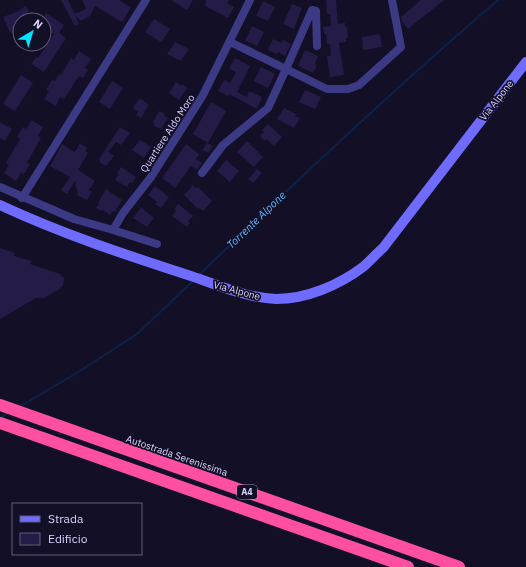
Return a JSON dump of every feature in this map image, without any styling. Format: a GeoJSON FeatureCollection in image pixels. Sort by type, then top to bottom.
{"type":"FeatureCollection","features":[{"type":"Feature","properties":{"kind":"highway","name":"Autostrada Serenissima"},"geometry":{"type":"LineString","coordinates":[[0,405],[459,567]]}},
{"type":"Feature","properties":{"kind":"highway","name":"A4"},"geometry":{"type":"LineString","coordinates":[[0,423],[408,567]]}},
{"type":"Feature","properties":{"kind":"main road","name":"Via Alpone"},"geometry":{"type":"LineString","coordinates":[[0,205],[78,238],[232,290],[276,299],[290,298],[306,294],[346,279],[364,266],[388,242],[526,62]]}},
{"type":"Feature","properties":{"kind":"street"},"geometry":{"type":"LineString","coordinates":[[22,198],[146,0]]}},
{"type":"Feature","properties":{"kind":"street","name":"Quartiere Aldo Moro"},"geometry":{"type":"LineString","coordinates":[[113,230],[151,177],[203,95],[250,0]]}},
{"type":"Feature","properties":{"kind":"street"},"geometry":{"type":"LineString","coordinates":[[230,42],[327,89],[348,89],[360,85],[401,47],[392,0]]}},
{"type":"Feature","properties":{"kind":"street"},"geometry":{"type":"LineString","coordinates":[[202,173],[223,145],[268,108],[312,10],[316,11],[317,46]]}},
{"type":"Feature","properties":{"kind":"street"},"geometry":{"type":"LineString","coordinates":[[0,187],[22,198],[74,219],[157,244]]}},
{"type":"Feature","properties":{"kind":"building"},"geometry":{"type":"Polygon","coordinates":[[[61,0],[68,0],[79,24],[75,26],[61,0]]]}},
{"type":"Feature","properties":{"kind":"building"},"geometry":{"type":"Polygon","coordinates":[[[82,0],[119,0],[131,8],[122,22],[95,6],[90,16],[81,21],[74,14],[86,9],[82,0]]]}},
{"type":"Feature","properties":{"kind":"building"},"geometry":{"type":"Polygon","coordinates":[[[171,0],[193,0],[187,10],[171,0]]]}},
{"type":"Feature","properties":{"kind":"building"},"geometry":{"type":"Polygon","coordinates":[[[206,0],[229,0],[227,3],[234,7],[228,18],[205,6],[206,0]]]}},
{"type":"Feature","properties":{"kind":"building"},"geometry":{"type":"Polygon","coordinates":[[[326,0],[336,0],[338,24],[345,23],[345,27],[347,27],[348,38],[346,38],[346,42],[339,43],[344,75],[330,77],[327,56],[331,56],[330,44],[327,44],[326,34],[324,34],[323,27],[331,26],[330,14],[327,14],[326,0]]]}},
{"type":"Feature","properties":{"kind":"building"},"geometry":{"type":"Polygon","coordinates":[[[421,0],[444,0],[408,29],[401,17],[421,0]]]}},
{"type":"Feature","properties":{"kind":"building"},"geometry":{"type":"Polygon","coordinates":[[[263,1],[275,7],[268,21],[256,16],[263,1]]]}},
{"type":"Feature","properties":{"kind":"building"},"geometry":{"type":"Polygon","coordinates":[[[292,4],[302,8],[294,29],[283,24],[292,4]]]}},
{"type":"Feature","properties":{"kind":"building"},"geometry":{"type":"Polygon","coordinates":[[[26,6],[29,12],[16,12],[26,6]]]}},
{"type":"Feature","properties":{"kind":"building"},"geometry":{"type":"Polygon","coordinates":[[[12,14],[12,32],[10,33],[3,17],[12,14]]]}},
{"type":"Feature","properties":{"kind":"building"},"geometry":{"type":"Polygon","coordinates":[[[52,17],[64,25],[59,33],[66,38],[44,72],[31,64],[42,52],[52,52],[52,37],[54,34],[52,33],[52,17]]]}},
{"type":"Feature","properties":{"kind":"building"},"geometry":{"type":"Polygon","coordinates":[[[154,19],[170,29],[161,42],[145,32],[154,19]]]}},
{"type":"Feature","properties":{"kind":"building"},"geometry":{"type":"Polygon","coordinates":[[[252,26],[264,32],[257,46],[245,41],[252,26]]]}},
{"type":"Feature","properties":{"kind":"building"},"geometry":{"type":"Polygon","coordinates":[[[380,34],[382,47],[363,50],[362,37],[380,34]]]}},
{"type":"Feature","properties":{"kind":"building"},"geometry":{"type":"Polygon","coordinates":[[[273,39],[281,43],[283,40],[291,44],[285,56],[278,52],[277,54],[268,50],[273,39]]]}},
{"type":"Feature","properties":{"kind":"building"},"geometry":{"type":"Polygon","coordinates":[[[175,42],[189,49],[181,61],[167,54],[175,42]]]}},
{"type":"Feature","properties":{"kind":"building"},"geometry":{"type":"Polygon","coordinates":[[[305,50],[318,56],[315,64],[317,65],[313,73],[298,66],[305,50]]]}},
{"type":"Feature","properties":{"kind":"building"},"geometry":{"type":"Polygon","coordinates":[[[79,51],[91,59],[85,68],[88,70],[83,78],[79,76],[64,99],[60,97],[56,106],[44,99],[49,91],[46,90],[52,80],[55,81],[59,74],[61,75],[71,58],[74,60],[79,51]]]}},
{"type":"Feature","properties":{"kind":"building"},"geometry":{"type":"Polygon","coordinates":[[[235,58],[250,66],[237,92],[247,97],[249,91],[262,97],[257,109],[229,94],[228,96],[218,91],[224,80],[230,83],[236,72],[229,69],[235,58]]]}},
{"type":"Feature","properties":{"kind":"building"},"geometry":{"type":"Polygon","coordinates":[[[261,67],[275,74],[268,88],[254,81],[261,67]]]}},
{"type":"Feature","properties":{"kind":"building"},"geometry":{"type":"Polygon","coordinates":[[[21,75],[33,83],[15,111],[3,104],[21,75]]]}},
{"type":"Feature","properties":{"kind":"building"},"geometry":{"type":"Polygon","coordinates":[[[112,81],[123,88],[110,109],[99,102],[112,81]]]}},
{"type":"Feature","properties":{"kind":"building"},"geometry":{"type":"Polygon","coordinates":[[[176,82],[187,88],[179,100],[169,93],[176,82]]]}},
{"type":"Feature","properties":{"kind":"building"},"geometry":{"type":"Polygon","coordinates":[[[305,90],[321,97],[315,109],[299,102],[305,90]]]}},
{"type":"Feature","properties":{"kind":"building"},"geometry":{"type":"Polygon","coordinates":[[[140,98],[149,105],[141,118],[136,115],[138,112],[133,108],[140,98]]]}},
{"type":"Feature","properties":{"kind":"building"},"geometry":{"type":"Polygon","coordinates":[[[211,102],[226,111],[208,143],[193,134],[211,102]]]}},
{"type":"Feature","properties":{"kind":"building"},"geometry":{"type":"Polygon","coordinates":[[[284,108],[296,114],[295,116],[300,118],[294,128],[277,119],[284,108]]]}},
{"type":"Feature","properties":{"kind":"building"},"geometry":{"type":"Polygon","coordinates":[[[159,111],[165,114],[164,116],[168,118],[161,129],[153,125],[159,111]]]}},
{"type":"Feature","properties":{"kind":"building"},"geometry":{"type":"Polygon","coordinates":[[[31,120],[43,127],[38,136],[41,138],[27,163],[30,164],[24,174],[21,173],[16,181],[4,173],[9,165],[6,163],[20,139],[17,137],[23,127],[26,129],[31,120]]]}},
{"type":"Feature","properties":{"kind":"building"},"geometry":{"type":"Polygon","coordinates":[[[0,122],[12,129],[5,141],[0,138],[0,122]]]}},
{"type":"Feature","properties":{"kind":"building"},"geometry":{"type":"Polygon","coordinates":[[[268,124],[282,137],[274,146],[260,136],[264,132],[262,130],[268,124]]]}},
{"type":"Feature","properties":{"kind":"building"},"geometry":{"type":"Polygon","coordinates":[[[120,127],[130,133],[121,145],[116,142],[108,152],[114,156],[106,166],[99,162],[99,159],[120,127]]]}},
{"type":"Feature","properties":{"kind":"building"},"geometry":{"type":"Polygon","coordinates":[[[140,140],[151,147],[144,158],[132,150],[140,140]]]}},
{"type":"Feature","properties":{"kind":"building"},"geometry":{"type":"Polygon","coordinates":[[[247,141],[263,157],[254,167],[237,152],[247,141]]]}},
{"type":"Feature","properties":{"kind":"building"},"geometry":{"type":"Polygon","coordinates":[[[80,143],[87,148],[85,151],[88,153],[78,170],[95,181],[89,190],[92,192],[87,200],[78,196],[75,181],[67,194],[61,190],[70,177],[50,166],[62,144],[75,152],[80,143]]]}},
{"type":"Feature","properties":{"kind":"building"},"geometry":{"type":"Polygon","coordinates":[[[207,143],[213,146],[208,153],[202,150],[207,143]]]}},
{"type":"Feature","properties":{"kind":"building"},"geometry":{"type":"Polygon","coordinates":[[[186,144],[199,154],[196,159],[202,163],[197,170],[191,166],[175,188],[162,178],[186,144]]]}},
{"type":"Feature","properties":{"kind":"building"},"geometry":{"type":"Polygon","coordinates":[[[226,160],[239,171],[230,182],[217,171],[226,160]]]}},
{"type":"Feature","properties":{"kind":"building"},"geometry":{"type":"Polygon","coordinates":[[[121,167],[136,177],[127,187],[115,180],[121,167]]]}},
{"type":"Feature","properties":{"kind":"building"},"geometry":{"type":"Polygon","coordinates":[[[257,169],[262,173],[253,183],[248,179],[257,169]]]}},
{"type":"Feature","properties":{"kind":"building"},"geometry":{"type":"Polygon","coordinates":[[[193,185],[196,188],[198,187],[212,201],[203,211],[199,208],[198,209],[184,195],[193,185]]]}},
{"type":"Feature","properties":{"kind":"building"},"geometry":{"type":"Polygon","coordinates":[[[155,186],[169,197],[161,208],[155,204],[157,202],[148,195],[155,186]]]}},
{"type":"Feature","properties":{"kind":"building"},"geometry":{"type":"Polygon","coordinates":[[[106,189],[122,200],[115,212],[113,211],[110,215],[103,210],[102,211],[96,208],[106,189]]]}},
{"type":"Feature","properties":{"kind":"building"},"geometry":{"type":"Polygon","coordinates":[[[178,204],[193,216],[188,221],[190,223],[187,227],[172,216],[176,211],[174,209],[178,204]]]}},
{"type":"Feature","properties":{"kind":"building"},"geometry":{"type":"Polygon","coordinates":[[[141,207],[154,218],[147,227],[133,218],[141,207]]]}},
{"type":"Feature","properties":{"kind":"building"},"geometry":{"type":"Polygon","coordinates":[[[0,248],[15,253],[14,256],[32,261],[30,264],[60,274],[64,278],[63,285],[60,289],[44,298],[36,298],[0,319],[0,248]]]}},
{"type":"Feature","properties":{"kind":"waterway","name":"Torrente Alpone"},"geometry":{"type":"LineString","coordinates":[[198,276],[346,135],[498,0]]}},
{"type":"Feature","properties":{"kind":"waterway","name":"Torrente Alpone"},"geometry":{"type":"LineString","coordinates":[[19,407],[75,374],[137,334],[194,280]]}},
{"type":"Feature","properties":{"kind":"waterway","name":"Torrente Alpone"},"geometry":{"type":"LineString","coordinates":[[0,418],[8,413]]}}]}
